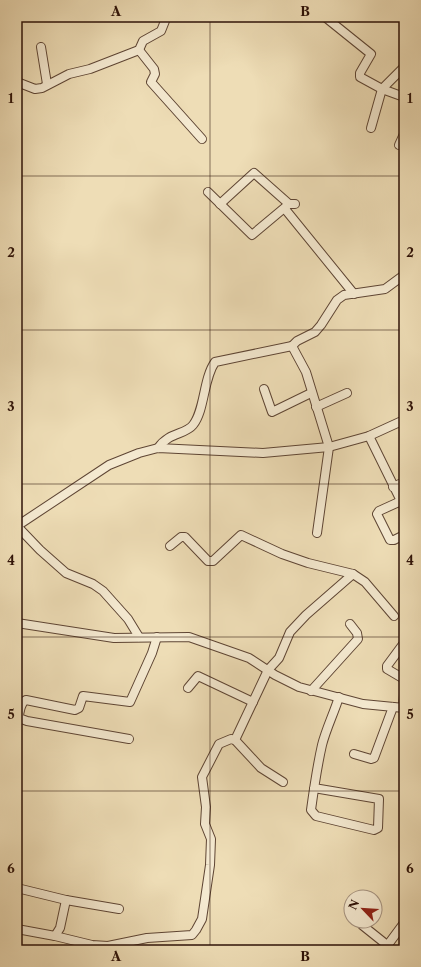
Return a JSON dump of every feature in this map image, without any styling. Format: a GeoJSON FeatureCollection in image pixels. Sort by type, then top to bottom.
{"type":"FeatureCollection","features":[{"type":"Feature","properties":{"kind":"street"},"geometry":{"type":"LineString","coordinates":[[17,82],[35,89],[69,74],[90,69],[139,50],[143,41],[161,31],[165,21],[162,17]]}},
{"type":"Feature","properties":{"kind":"street"},"geometry":{"type":"LineString","coordinates":[[325,17],[371,54],[360,76],[382,89],[404,97]]}},
{"type":"Feature","properties":{"kind":"street"},"geometry":{"type":"LineString","coordinates":[[42,47],[47,84]]}},
{"type":"Feature","properties":{"kind":"street"},"geometry":{"type":"LineString","coordinates":[[139,50],[154,69],[155,74],[151,82],[202,139]]}},
{"type":"Feature","properties":{"kind":"street"},"geometry":{"type":"LineString","coordinates":[[371,128],[382,89],[404,67]]}},
{"type":"Feature","properties":{"kind":"street"},"geometry":{"type":"LineString","coordinates":[[399,145],[404,134]]}},
{"type":"Feature","properties":{"kind":"street"},"geometry":{"type":"LineString","coordinates":[[220,204],[254,173],[290,206],[354,294]]}},
{"type":"Feature","properties":{"kind":"street"},"geometry":{"type":"LineString","coordinates":[[208,192],[252,235],[290,206]]}},
{"type":"Feature","properties":{"kind":"street"},"geometry":{"type":"LineString","coordinates":[[158,448],[162,441],[193,426],[198,415],[211,368],[215,362],[292,346],[297,341],[315,332],[336,300],[344,295],[385,289],[404,275]]}},
{"type":"Feature","properties":{"kind":"street"},"geometry":{"type":"LineString","coordinates":[[292,346],[306,372],[311,393],[329,447],[317,533]]}},
{"type":"Feature","properties":{"kind":"street"},"geometry":{"type":"LineString","coordinates":[[264,389],[272,412],[311,393]]}},
{"type":"Feature","properties":{"kind":"street"},"geometry":{"type":"LineString","coordinates":[[316,407],[347,393]]}},
{"type":"Feature","properties":{"kind":"street"},"geometry":{"type":"LineString","coordinates":[[139,637],[128,619],[103,591],[93,584],[66,573],[40,550],[17,526],[109,465],[126,457],[158,448],[262,453],[329,447],[369,436],[404,420]]}},
{"type":"Feature","properties":{"kind":"street"},"geometry":{"type":"LineString","coordinates":[[369,436],[402,504],[379,511],[377,514],[390,540],[394,540],[404,535]]}},
{"type":"Feature","properties":{"kind":"street"},"geometry":{"type":"LineString","coordinates":[[394,488],[404,482]]}},
{"type":"Feature","properties":{"kind":"street"},"geometry":{"type":"LineString","coordinates":[[170,546],[181,537],[185,537],[208,561],[213,561],[241,535],[308,564],[354,574],[365,582],[394,616]]}},
{"type":"Feature","properties":{"kind":"street"},"geometry":{"type":"LineString","coordinates":[[235,740],[268,670],[279,658],[290,632],[306,615],[354,574]]}},
{"type":"Feature","properties":{"kind":"street"},"geometry":{"type":"LineString","coordinates":[[17,623],[102,637],[189,637],[249,658],[285,681],[311,691],[363,704],[403,708],[404,695]]}},
{"type":"Feature","properties":{"kind":"street"},"geometry":{"type":"LineString","coordinates":[[311,691],[358,639],[358,633],[350,624]]}},
{"type":"Feature","properties":{"kind":"street"},"geometry":{"type":"LineString","coordinates":[[129,739],[27,721],[19,718],[22,703],[26,700],[75,710],[79,708],[83,696],[130,702],[152,653],[157,637]]}},
{"type":"Feature","properties":{"kind":"street"},"geometry":{"type":"LineString","coordinates":[[404,643],[387,666],[388,669],[404,679]]}},
{"type":"Feature","properties":{"kind":"street"},"geometry":{"type":"LineString","coordinates":[[188,688],[198,676],[253,702]]}},
{"type":"Feature","properties":{"kind":"street"},"geometry":{"type":"LineString","coordinates":[[314,788],[379,799],[378,828],[374,830],[316,816],[311,810],[314,788],[322,743],[339,697]]}},
{"type":"Feature","properties":{"kind":"street"},"geometry":{"type":"LineString","coordinates":[[354,754],[371,759],[374,758],[392,707]]}},
{"type":"Feature","properties":{"kind":"street"},"geometry":{"type":"LineString","coordinates":[[17,929],[56,936],[92,945],[108,946],[147,938],[192,935],[202,919],[207,889],[211,839],[205,824],[206,807],[202,777],[219,744],[231,739],[235,740],[261,768],[283,782]]}},
{"type":"Feature","properties":{"kind":"street"},"geometry":{"type":"LineString","coordinates":[[17,888],[66,900],[119,909]]}},
{"type":"Feature","properties":{"kind":"street"},"geometry":{"type":"LineString","coordinates":[[56,936],[60,928],[66,900]]}},
{"type":"Feature","properties":{"kind":"street"},"geometry":{"type":"LineString","coordinates":[[366,929],[386,948],[404,922]]}}]}
